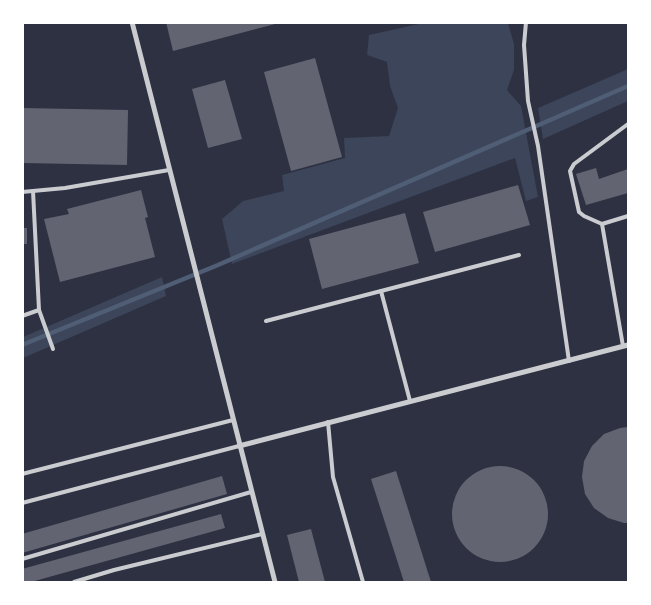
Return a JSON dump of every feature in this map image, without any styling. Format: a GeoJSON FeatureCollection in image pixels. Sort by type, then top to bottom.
{"type":"FeatureCollection","features":[{"type":"Feature","properties":{"kind":"street"},"geometry":{"type":"LineString","coordinates":[[132,22],[168,170],[275,582]]}},
{"type":"Feature","properties":{"kind":"street"},"geometry":{"type":"LineString","coordinates":[[239,446],[626,346]]}},
{"type":"Feature","properties":{"kind":"lane"},"geometry":{"type":"LineString","coordinates":[[526,22],[524,45],[528,101],[538,146],[569,360]]}},
{"type":"Feature","properties":{"kind":"lane"},"geometry":{"type":"LineString","coordinates":[[628,124],[574,164],[570,171],[579,212],[584,216],[602,224],[628,216]]}},
{"type":"Feature","properties":{"kind":"lane"},"geometry":{"type":"LineString","coordinates":[[22,192],[65,188],[168,170]]}},
{"type":"Feature","properties":{"kind":"lane"},"geometry":{"type":"LineString","coordinates":[[33,191],[40,310],[42,322],[52,349]]}},
{"type":"Feature","properties":{"kind":"lane"},"geometry":{"type":"LineString","coordinates":[[602,224],[626,346]]}},
{"type":"Feature","properties":{"kind":"lane"},"geometry":{"type":"LineString","coordinates":[[266,321],[519,255]]}},
{"type":"Feature","properties":{"kind":"lane"},"geometry":{"type":"LineString","coordinates":[[381,291],[410,401]]}},
{"type":"Feature","properties":{"kind":"lane"},"geometry":{"type":"LineString","coordinates":[[22,316],[40,310]]}},
{"type":"Feature","properties":{"kind":"lane"},"geometry":{"type":"LineString","coordinates":[[22,474],[232,420]]}},
{"type":"Feature","properties":{"kind":"lane"},"geometry":{"type":"LineString","coordinates":[[328,422],[333,477],[363,582]]}},
{"type":"Feature","properties":{"kind":"lane"},"geometry":{"type":"LineString","coordinates":[[22,504],[239,446]]}},
{"type":"Feature","properties":{"kind":"lane"},"geometry":{"type":"LineString","coordinates":[[22,559],[251,492]]}},
{"type":"Feature","properties":{"kind":"lane"},"geometry":{"type":"LineString","coordinates":[[74,582],[114,570],[262,534]]}},
{"type":"Feature","properties":{"kind":"shaded area"},"geometry":{"type":"Polygon","coordinates":[[[423,23],[508,23],[514,44],[514,70],[507,90],[521,106],[538,197],[526,201],[515,158],[232,264],[222,219],[243,201],[284,191],[282,175],[345,158],[344,138],[389,136],[398,108],[390,86],[387,62],[367,55],[369,35],[423,23]]]}},
{"type":"Feature","properties":{"kind":"shaded area"},"geometry":{"type":"Polygon","coordinates":[[[628,69],[628,101],[543,139],[538,108],[628,69]]]}},
{"type":"Feature","properties":{"kind":"shaded area"},"geometry":{"type":"Polygon","coordinates":[[[162,277],[166,296],[23,358],[23,337],[162,277]]]}},
{"type":"Feature","properties":{"kind":"building"},"geometry":{"type":"Polygon","coordinates":[[[166,22],[279,22],[279,23],[173,51],[166,22]]]}},
{"type":"Feature","properties":{"kind":"building"},"geometry":{"type":"Polygon","coordinates":[[[315,58],[342,157],[291,171],[264,72],[315,58]]]}},
{"type":"Feature","properties":{"kind":"building"},"geometry":{"type":"Polygon","coordinates":[[[225,80],[242,139],[208,148],[192,89],[225,80]]]}},
{"type":"Feature","properties":{"kind":"building"},"geometry":{"type":"Polygon","coordinates":[[[22,108],[128,110],[127,165],[22,163],[22,108]]]}},
{"type":"Feature","properties":{"kind":"building"},"geometry":{"type":"Polygon","coordinates":[[[596,168],[599,179],[628,169],[628,193],[586,205],[576,174],[596,168]]]}},
{"type":"Feature","properties":{"kind":"building"},"geometry":{"type":"Polygon","coordinates":[[[518,185],[530,225],[435,252],[423,212],[518,185]]]}},
{"type":"Feature","properties":{"kind":"building"},"geometry":{"type":"Polygon","coordinates":[[[141,190],[148,217],[145,218],[155,257],[60,282],[44,219],[69,214],[67,209],[141,190]]]}},
{"type":"Feature","properties":{"kind":"building"},"geometry":{"type":"Polygon","coordinates":[[[405,213],[419,263],[322,289],[309,239],[405,213]]]}},
{"type":"Feature","properties":{"kind":"building"},"geometry":{"type":"Polygon","coordinates":[[[22,228],[27,228],[27,244],[22,244],[22,228]]]}},
{"type":"Feature","properties":{"kind":"building"},"geometry":{"type":"Polygon","coordinates":[[[628,427],[628,523],[624,523],[608,518],[594,508],[585,494],[582,477],[584,461],[592,446],[604,434],[628,427]]]}},
{"type":"Feature","properties":{"kind":"building"},"geometry":{"type":"Polygon","coordinates":[[[500,466],[518,469],[534,480],[545,496],[548,514],[545,532],[534,548],[518,559],[500,562],[482,559],[466,548],[455,532],[452,514],[455,496],[466,480],[482,469],[500,466]]]}},
{"type":"Feature","properties":{"kind":"building"},"geometry":{"type":"Polygon","coordinates":[[[396,471],[431,582],[404,582],[371,479],[396,471]]]}},
{"type":"Feature","properties":{"kind":"building"},"geometry":{"type":"Polygon","coordinates":[[[222,476],[227,494],[22,553],[22,534],[222,476]]]}},
{"type":"Feature","properties":{"kind":"building"},"geometry":{"type":"Polygon","coordinates":[[[221,514],[225,528],[31,582],[22,582],[22,569],[221,514]]]}},
{"type":"Feature","properties":{"kind":"building"},"geometry":{"type":"Polygon","coordinates":[[[311,529],[325,582],[299,582],[287,535],[311,529]]]}},
{"type":"Feature","properties":{"kind":"waterway"},"geometry":{"type":"LineString","coordinates":[[22,345],[218,265],[628,86]]}}]}
